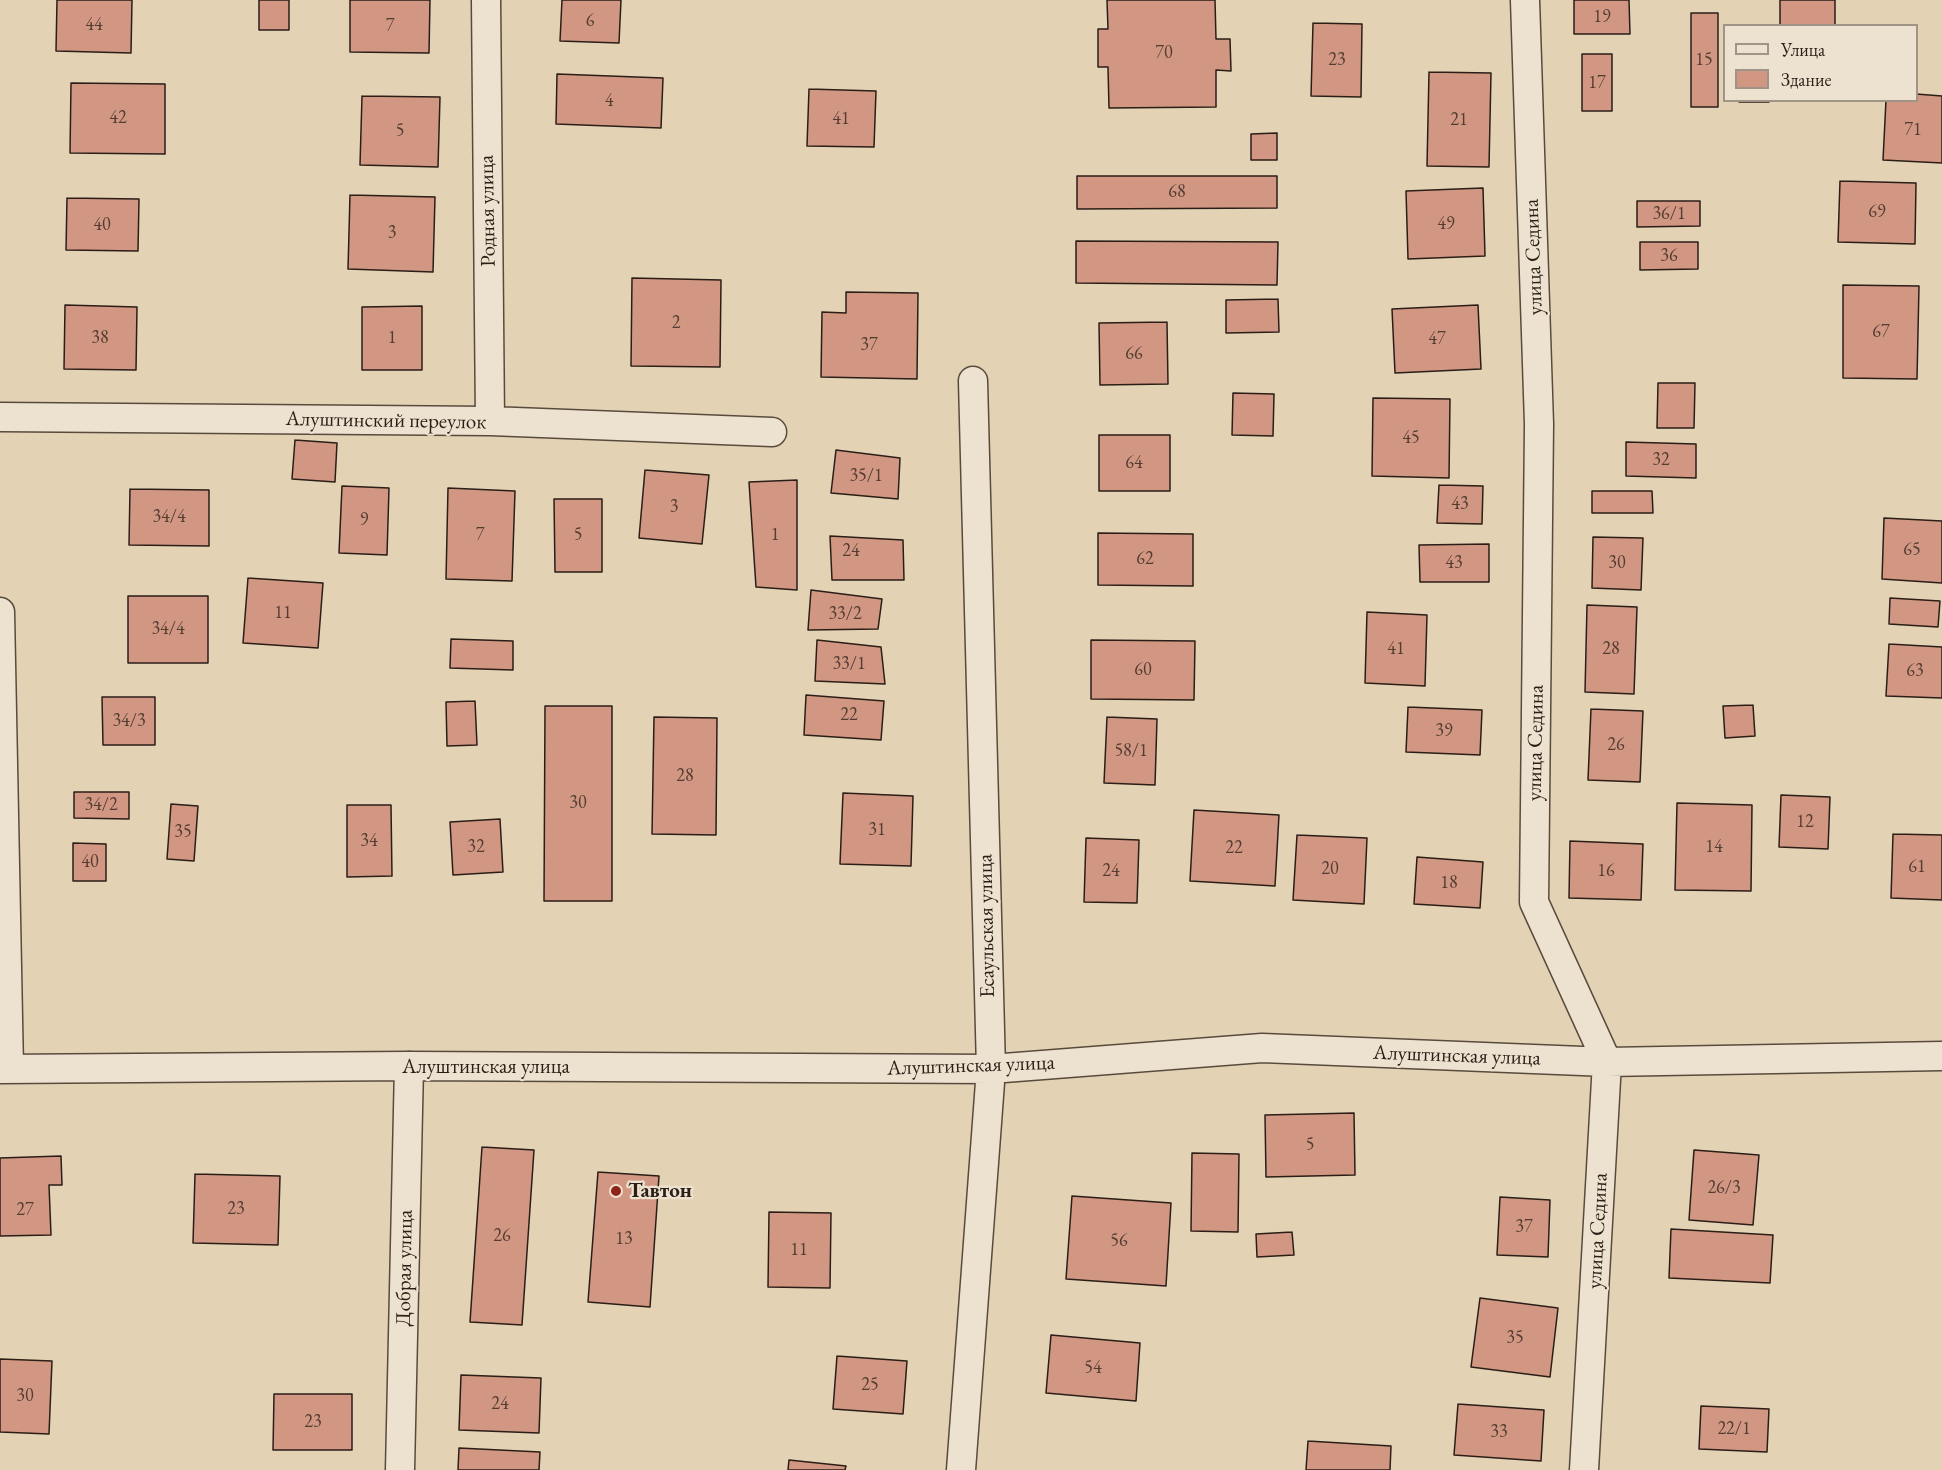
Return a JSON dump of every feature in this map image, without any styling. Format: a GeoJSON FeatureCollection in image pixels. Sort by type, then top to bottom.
{"type":"FeatureCollection","features":[{"type":"Feature","properties":{"kind":"street","name":"Родная улица"},"geometry":{"type":"LineString","coordinates":[[486,0],[490,421]]}},
{"type":"Feature","properties":{"kind":"street","name":"улица Седина"},"geometry":{"type":"LineString","coordinates":[[1525,0],[1539,424],[1534,902],[1607,1062],[1584,1470]]}},
{"type":"Feature","properties":{"kind":"street","name":"Есаульская улица"},"geometry":{"type":"LineString","coordinates":[[961,1470],[991,1069],[973,381]]}},
{"type":"Feature","properties":{"kind":"street","name":"Алуштинский переулок"},"geometry":{"type":"LineString","coordinates":[[0,417],[490,421],[772,432]]}},
{"type":"Feature","properties":{"kind":"street"},"geometry":{"type":"LineString","coordinates":[[0,612],[5,1069]]}},
{"type":"Feature","properties":{"kind":"street","name":"Алуштинская улица"},"geometry":{"type":"LineString","coordinates":[[5,1069],[409,1066],[991,1069],[1262,1048],[1607,1062],[1942,1056]]}},
{"type":"Feature","properties":{"kind":"street","name":"Добрая улица"},"geometry":{"type":"LineString","coordinates":[[400,1470],[409,1066]]}},
{"type":"Feature","properties":{"kind":"building"},"geometry":{"type":"Polygon","coordinates":[[[57,0],[132,0],[131,53],[56,51],[57,0]]]}},
{"type":"Feature","properties":{"kind":"building"},"geometry":{"type":"Polygon","coordinates":[[[259,0],[289,0],[289,30],[259,30],[259,0]]]}},
{"type":"Feature","properties":{"kind":"building"},"geometry":{"type":"Polygon","coordinates":[[[350,0],[430,0],[429,53],[350,52],[350,0]]]}},
{"type":"Feature","properties":{"kind":"building"},"geometry":{"type":"Polygon","coordinates":[[[562,0],[621,0],[619,43],[560,41],[562,0]]]}},
{"type":"Feature","properties":{"kind":"building"},"geometry":{"type":"Polygon","coordinates":[[[1107,0],[1215,0],[1216,39],[1230,39],[1231,71],[1216,70],[1216,107],[1109,108],[1108,67],[1098,67],[1098,29],[1108,29],[1107,0]]]}},
{"type":"Feature","properties":{"kind":"building"},"geometry":{"type":"Polygon","coordinates":[[[1574,0],[1629,0],[1630,34],[1574,34],[1574,0]]]}},
{"type":"Feature","properties":{"kind":"building"},"geometry":{"type":"Polygon","coordinates":[[[1780,0],[1835,0],[1835,24],[1780,24],[1780,0]]]}},
{"type":"Feature","properties":{"kind":"building"},"geometry":{"type":"Polygon","coordinates":[[[1691,13],[1718,13],[1718,107],[1691,107],[1691,13]]]}},
{"type":"Feature","properties":{"kind":"building"},"geometry":{"type":"Polygon","coordinates":[[[1313,23],[1362,24],[1361,97],[1311,96],[1313,23]]]}},
{"type":"Feature","properties":{"kind":"building"},"geometry":{"type":"Polygon","coordinates":[[[1582,54],[1612,54],[1612,111],[1582,111],[1582,54]]]}},
{"type":"Feature","properties":{"kind":"building"},"geometry":{"type":"Polygon","coordinates":[[[1429,72],[1491,73],[1489,167],[1427,166],[1429,72]]]}},
{"type":"Feature","properties":{"kind":"building"},"geometry":{"type":"Polygon","coordinates":[[[557,74],[663,78],[661,128],[556,124],[557,74]]]}},
{"type":"Feature","properties":{"kind":"building"},"geometry":{"type":"Polygon","coordinates":[[[71,83],[165,84],[165,154],[70,153],[71,83]]]}},
{"type":"Feature","properties":{"kind":"building"},"geometry":{"type":"Polygon","coordinates":[[[809,89],[876,91],[874,147],[807,146],[809,89]]]}},
{"type":"Feature","properties":{"kind":"building"},"geometry":{"type":"Polygon","coordinates":[[[1918,94],[1942,96],[1942,163],[1883,160],[1886,102],[1918,102],[1918,94]]]}},
{"type":"Feature","properties":{"kind":"building"},"geometry":{"type":"Polygon","coordinates":[[[362,96],[440,97],[438,167],[360,165],[362,96]]]}},
{"type":"Feature","properties":{"kind":"building"},"geometry":{"type":"Polygon","coordinates":[[[1277,133],[1277,160],[1251,160],[1251,134],[1277,133]]]}},
{"type":"Feature","properties":{"kind":"building"},"geometry":{"type":"Polygon","coordinates":[[[1077,176],[1277,176],[1277,208],[1077,209],[1077,176]]]}},
{"type":"Feature","properties":{"kind":"building"},"geometry":{"type":"Polygon","coordinates":[[[1840,181],[1916,183],[1915,244],[1838,242],[1840,181]]]}},
{"type":"Feature","properties":{"kind":"building"},"geometry":{"type":"Polygon","coordinates":[[[1483,188],[1485,256],[1408,259],[1406,191],[1483,188]]]}},
{"type":"Feature","properties":{"kind":"building"},"geometry":{"type":"Polygon","coordinates":[[[350,195],[435,197],[433,272],[348,269],[350,195]]]}},
{"type":"Feature","properties":{"kind":"building"},"geometry":{"type":"Polygon","coordinates":[[[67,198],[139,199],[138,251],[66,250],[67,198]]]}},
{"type":"Feature","properties":{"kind":"building"},"geometry":{"type":"Polygon","coordinates":[[[1637,201],[1700,201],[1700,226],[1637,227],[1637,201]]]}},
{"type":"Feature","properties":{"kind":"building"},"geometry":{"type":"Polygon","coordinates":[[[1076,241],[1278,242],[1277,285],[1076,283],[1076,241]]]}},
{"type":"Feature","properties":{"kind":"building"},"geometry":{"type":"Polygon","coordinates":[[[1640,242],[1698,242],[1698,269],[1640,270],[1640,242]]]}},
{"type":"Feature","properties":{"kind":"building"},"geometry":{"type":"Polygon","coordinates":[[[632,278],[721,280],[720,367],[631,366],[632,278]]]}},
{"type":"Feature","properties":{"kind":"building"},"geometry":{"type":"Polygon","coordinates":[[[1843,285],[1919,286],[1917,379],[1843,378],[1843,285]]]}},
{"type":"Feature","properties":{"kind":"building"},"geometry":{"type":"Polygon","coordinates":[[[846,292],[918,293],[917,379],[821,377],[822,312],[846,313],[846,292]]]}},
{"type":"Feature","properties":{"kind":"building"},"geometry":{"type":"Polygon","coordinates":[[[1278,299],[1279,332],[1226,333],[1226,300],[1278,299]]]}},
{"type":"Feature","properties":{"kind":"building"},"geometry":{"type":"Polygon","coordinates":[[[65,305],[137,307],[136,370],[64,369],[65,305]]]}},
{"type":"Feature","properties":{"kind":"building"},"geometry":{"type":"Polygon","coordinates":[[[1478,305],[1481,369],[1395,373],[1392,309],[1478,305]]]}},
{"type":"Feature","properties":{"kind":"building"},"geometry":{"type":"Polygon","coordinates":[[[422,306],[422,370],[362,370],[362,307],[422,306]]]}},
{"type":"Feature","properties":{"kind":"building"},"geometry":{"type":"Polygon","coordinates":[[[1167,322],[1168,384],[1100,385],[1099,323],[1167,322]]]}},
{"type":"Feature","properties":{"kind":"building"},"geometry":{"type":"Polygon","coordinates":[[[1658,383],[1695,383],[1694,428],[1657,428],[1658,383]]]}},
{"type":"Feature","properties":{"kind":"building"},"geometry":{"type":"Polygon","coordinates":[[[1233,393],[1274,394],[1273,436],[1232,435],[1233,393]]]}},
{"type":"Feature","properties":{"kind":"building"},"geometry":{"type":"Polygon","coordinates":[[[1373,398],[1450,399],[1449,478],[1372,476],[1373,398]]]}},
{"type":"Feature","properties":{"kind":"building"},"geometry":{"type":"Polygon","coordinates":[[[1099,435],[1170,435],[1170,491],[1099,491],[1099,435]]]}},
{"type":"Feature","properties":{"kind":"building"},"geometry":{"type":"Polygon","coordinates":[[[295,440],[337,443],[335,482],[292,479],[295,440]]]}},
{"type":"Feature","properties":{"kind":"building"},"geometry":{"type":"Polygon","coordinates":[[[1626,442],[1696,444],[1696,478],[1626,476],[1626,442]]]}},
{"type":"Feature","properties":{"kind":"building"},"geometry":{"type":"Polygon","coordinates":[[[836,450],[900,458],[898,499],[831,493],[836,450]]]}},
{"type":"Feature","properties":{"kind":"building"},"geometry":{"type":"Polygon","coordinates":[[[645,470],[709,475],[702,544],[639,538],[645,470]]]}},
{"type":"Feature","properties":{"kind":"building"},"geometry":{"type":"Polygon","coordinates":[[[797,480],[797,590],[756,587],[749,482],[797,480]]]}},
{"type":"Feature","properties":{"kind":"building"},"geometry":{"type":"Polygon","coordinates":[[[1439,485],[1483,486],[1482,524],[1437,523],[1439,485]]]}},
{"type":"Feature","properties":{"kind":"building"},"geometry":{"type":"Polygon","coordinates":[[[342,486],[389,488],[387,555],[339,553],[342,486]]]}},
{"type":"Feature","properties":{"kind":"building"},"geometry":{"type":"Polygon","coordinates":[[[448,488],[515,491],[512,581],[446,579],[448,488]]]}},
{"type":"Feature","properties":{"kind":"building"},"geometry":{"type":"Polygon","coordinates":[[[130,489],[209,490],[209,546],[129,545],[130,489]]]}},
{"type":"Feature","properties":{"kind":"building"},"geometry":{"type":"Polygon","coordinates":[[[1592,491],[1652,491],[1653,513],[1592,513],[1592,491]]]}},
{"type":"Feature","properties":{"kind":"building"},"geometry":{"type":"Polygon","coordinates":[[[554,499],[602,499],[602,572],[555,572],[554,499]]]}},
{"type":"Feature","properties":{"kind":"building"},"geometry":{"type":"Polygon","coordinates":[[[1884,518],[1942,521],[1942,583],[1882,579],[1884,518]]]}},
{"type":"Feature","properties":{"kind":"building"},"geometry":{"type":"Polygon","coordinates":[[[1098,533],[1193,534],[1193,586],[1098,585],[1098,533]]]}},
{"type":"Feature","properties":{"kind":"building"},"geometry":{"type":"Polygon","coordinates":[[[830,536],[903,540],[904,580],[832,580],[830,536]]]}},
{"type":"Feature","properties":{"kind":"building"},"geometry":{"type":"Polygon","coordinates":[[[1593,537],[1643,538],[1641,590],[1592,588],[1593,537]]]}},
{"type":"Feature","properties":{"kind":"building"},"geometry":{"type":"Polygon","coordinates":[[[1489,544],[1489,582],[1420,582],[1419,545],[1489,544]]]}},
{"type":"Feature","properties":{"kind":"building"},"geometry":{"type":"Polygon","coordinates":[[[248,578],[323,583],[318,648],[243,643],[248,578]]]}},
{"type":"Feature","properties":{"kind":"building"},"geometry":{"type":"Polygon","coordinates":[[[811,590],[882,599],[878,629],[808,630],[811,590]]]}},
{"type":"Feature","properties":{"kind":"building"},"geometry":{"type":"Polygon","coordinates":[[[128,596],[208,596],[208,663],[128,663],[128,596]]]}},
{"type":"Feature","properties":{"kind":"building"},"geometry":{"type":"Polygon","coordinates":[[[1890,598],[1940,601],[1938,627],[1889,624],[1890,598]]]}},
{"type":"Feature","properties":{"kind":"building"},"geometry":{"type":"Polygon","coordinates":[[[1587,605],[1637,607],[1634,694],[1585,692],[1587,605]]]}},
{"type":"Feature","properties":{"kind":"building"},"geometry":{"type":"Polygon","coordinates":[[[1367,612],[1427,615],[1425,686],[1365,683],[1367,612]]]}},
{"type":"Feature","properties":{"kind":"building"},"geometry":{"type":"Polygon","coordinates":[[[451,639],[513,641],[513,670],[450,668],[451,639]]]}},
{"type":"Feature","properties":{"kind":"building"},"geometry":{"type":"Polygon","coordinates":[[[817,640],[881,647],[885,684],[815,681],[817,640]]]}},
{"type":"Feature","properties":{"kind":"building"},"geometry":{"type":"Polygon","coordinates":[[[1091,640],[1195,641],[1194,700],[1091,699],[1091,640]]]}},
{"type":"Feature","properties":{"kind":"building"},"geometry":{"type":"Polygon","coordinates":[[[1889,644],[1942,647],[1942,698],[1886,696],[1889,644]]]}},
{"type":"Feature","properties":{"kind":"building"},"geometry":{"type":"Polygon","coordinates":[[[806,695],[884,701],[881,740],[804,735],[806,695]]]}},
{"type":"Feature","properties":{"kind":"building"},"geometry":{"type":"Polygon","coordinates":[[[102,697],[155,697],[155,745],[103,745],[102,697]]]}},
{"type":"Feature","properties":{"kind":"building"},"geometry":{"type":"Polygon","coordinates":[[[475,701],[477,745],[447,746],[446,702],[475,701]]]}},
{"type":"Feature","properties":{"kind":"building"},"geometry":{"type":"Polygon","coordinates":[[[1753,705],[1755,736],[1725,738],[1723,706],[1753,705]]]}},
{"type":"Feature","properties":{"kind":"building"},"geometry":{"type":"Polygon","coordinates":[[[545,706],[612,706],[612,901],[544,901],[545,706]]]}},
{"type":"Feature","properties":{"kind":"building"},"geometry":{"type":"Polygon","coordinates":[[[1408,707],[1482,710],[1480,755],[1406,752],[1408,707]]]}},
{"type":"Feature","properties":{"kind":"building"},"geometry":{"type":"Polygon","coordinates":[[[1591,709],[1643,711],[1640,782],[1588,780],[1591,709]]]}},
{"type":"Feature","properties":{"kind":"building"},"geometry":{"type":"Polygon","coordinates":[[[654,717],[717,718],[716,835],[652,834],[654,717]]]}},
{"type":"Feature","properties":{"kind":"building"},"geometry":{"type":"Polygon","coordinates":[[[1107,717],[1157,719],[1155,785],[1104,783],[1107,717]]]}},
{"type":"Feature","properties":{"kind":"building"},"geometry":{"type":"Polygon","coordinates":[[[74,792],[129,792],[129,819],[74,818],[74,792]]]}},
{"type":"Feature","properties":{"kind":"building"},"geometry":{"type":"Polygon","coordinates":[[[843,793],[913,796],[911,866],[840,864],[843,793]]]}},
{"type":"Feature","properties":{"kind":"building"},"geometry":{"type":"Polygon","coordinates":[[[1781,795],[1830,797],[1828,849],[1779,847],[1781,795]]]}},
{"type":"Feature","properties":{"kind":"building"},"geometry":{"type":"Polygon","coordinates":[[[1677,803],[1752,805],[1751,891],[1675,890],[1677,803]]]}},
{"type":"Feature","properties":{"kind":"building"},"geometry":{"type":"Polygon","coordinates":[[[171,804],[198,806],[194,861],[167,859],[171,804]]]}},
{"type":"Feature","properties":{"kind":"building"},"geometry":{"type":"Polygon","coordinates":[[[347,805],[391,805],[392,876],[347,877],[347,805]]]}},
{"type":"Feature","properties":{"kind":"building"},"geometry":{"type":"Polygon","coordinates":[[[1194,810],[1279,815],[1275,886],[1190,881],[1194,810]]]}},
{"type":"Feature","properties":{"kind":"building"},"geometry":{"type":"Polygon","coordinates":[[[500,819],[503,872],[453,875],[450,822],[500,819]]]}},
{"type":"Feature","properties":{"kind":"building"},"geometry":{"type":"Polygon","coordinates":[[[1893,834],[1942,835],[1942,900],[1891,898],[1893,834]]]}},
{"type":"Feature","properties":{"kind":"building"},"geometry":{"type":"Polygon","coordinates":[[[1297,835],[1367,838],[1364,904],[1293,900],[1297,835]]]}},
{"type":"Feature","properties":{"kind":"building"},"geometry":{"type":"Polygon","coordinates":[[[1086,838],[1139,840],[1137,903],[1084,902],[1086,838]]]}},
{"type":"Feature","properties":{"kind":"building"},"geometry":{"type":"Polygon","coordinates":[[[1570,841],[1643,844],[1641,900],[1569,898],[1570,841]]]}},
{"type":"Feature","properties":{"kind":"building"},"geometry":{"type":"Polygon","coordinates":[[[73,843],[106,844],[106,881],[73,881],[73,843]]]}},
{"type":"Feature","properties":{"kind":"building"},"geometry":{"type":"Polygon","coordinates":[[[1417,857],[1483,862],[1480,908],[1414,904],[1417,857]]]}},
{"type":"Feature","properties":{"kind":"building"},"geometry":{"type":"Polygon","coordinates":[[[1354,1113],[1355,1175],[1266,1177],[1265,1115],[1354,1113]]]}},
{"type":"Feature","properties":{"kind":"building"},"geometry":{"type":"Polygon","coordinates":[[[482,1147],[534,1150],[522,1325],[470,1322],[482,1147]]]}},
{"type":"Feature","properties":{"kind":"building"},"geometry":{"type":"Polygon","coordinates":[[[1694,1150],[1759,1155],[1753,1225],[1689,1220],[1694,1150]]]}},
{"type":"Feature","properties":{"kind":"building"},"geometry":{"type":"Polygon","coordinates":[[[1192,1153],[1239,1154],[1238,1232],[1191,1231],[1192,1153]]]}},
{"type":"Feature","properties":{"kind":"building"},"geometry":{"type":"Polygon","coordinates":[[[61,1156],[62,1185],[49,1185],[51,1235],[0,1236],[0,1158],[61,1156]]]}},
{"type":"Feature","properties":{"kind":"building"},"geometry":{"type":"Polygon","coordinates":[[[598,1172],[659,1176],[650,1307],[588,1302],[598,1172]]]}},
{"type":"Feature","properties":{"kind":"building"},"geometry":{"type":"Polygon","coordinates":[[[195,1174],[280,1176],[278,1245],[193,1243],[195,1174]]]}},
{"type":"Feature","properties":{"kind":"building"},"geometry":{"type":"Polygon","coordinates":[[[1072,1196],[1171,1203],[1166,1286],[1066,1279],[1072,1196]]]}},
{"type":"Feature","properties":{"kind":"building"},"geometry":{"type":"Polygon","coordinates":[[[1500,1197],[1550,1200],[1548,1257],[1497,1255],[1500,1197]]]}},
{"type":"Feature","properties":{"kind":"building"},"geometry":{"type":"Polygon","coordinates":[[[769,1212],[831,1213],[830,1288],[768,1287],[769,1212]]]}},
{"type":"Feature","properties":{"kind":"building"},"geometry":{"type":"Polygon","coordinates":[[[1671,1229],[1773,1235],[1770,1283],[1669,1278],[1671,1229]]]}},
{"type":"Feature","properties":{"kind":"building"},"geometry":{"type":"Polygon","coordinates":[[[1292,1232],[1294,1255],[1257,1257],[1256,1234],[1292,1232]]]}},
{"type":"Feature","properties":{"kind":"building"},"geometry":{"type":"Polygon","coordinates":[[[1480,1298],[1558,1308],[1550,1377],[1471,1367],[1480,1298]]]}},
{"type":"Feature","properties":{"kind":"building"},"geometry":{"type":"Polygon","coordinates":[[[1051,1335],[1140,1343],[1136,1401],[1046,1393],[1051,1335]]]}},
{"type":"Feature","properties":{"kind":"building"},"geometry":{"type":"Polygon","coordinates":[[[837,1356],[907,1361],[903,1414],[833,1409],[837,1356]]]}},
{"type":"Feature","properties":{"kind":"building"},"geometry":{"type":"Polygon","coordinates":[[[0,1359],[52,1361],[49,1434],[0,1432],[0,1359]]]}},
{"type":"Feature","properties":{"kind":"building"},"geometry":{"type":"Polygon","coordinates":[[[461,1375],[541,1378],[539,1433],[459,1430],[461,1375]]]}},
{"type":"Feature","properties":{"kind":"building"},"geometry":{"type":"Polygon","coordinates":[[[274,1394],[352,1394],[352,1450],[273,1450],[274,1394]]]}},
{"type":"Feature","properties":{"kind":"building"},"geometry":{"type":"Polygon","coordinates":[[[1458,1404],[1544,1410],[1541,1461],[1454,1455],[1458,1404]]]}},
{"type":"Feature","properties":{"kind":"building"},"geometry":{"type":"Polygon","coordinates":[[[1701,1406],[1769,1409],[1767,1452],[1699,1449],[1701,1406]]]}},
{"type":"Feature","properties":{"kind":"building"},"geometry":{"type":"Polygon","coordinates":[[[1308,1441],[1391,1446],[1390,1470],[1306,1470],[1308,1441]]]}},
{"type":"Feature","properties":{"kind":"building"},"geometry":{"type":"Polygon","coordinates":[[[459,1448],[540,1452],[539,1470],[458,1470],[459,1448]]]}},
{"type":"Feature","properties":{"kind":"building"},"geometry":{"type":"Polygon","coordinates":[[[789,1460],[846,1466],[845,1470],[788,1470],[789,1460]]]}},
{"type":"Feature","properties":{"kind":"place","name":"Тавтон"},"geometry":{"type":"Point","coordinates":[616,1191]}}]}
